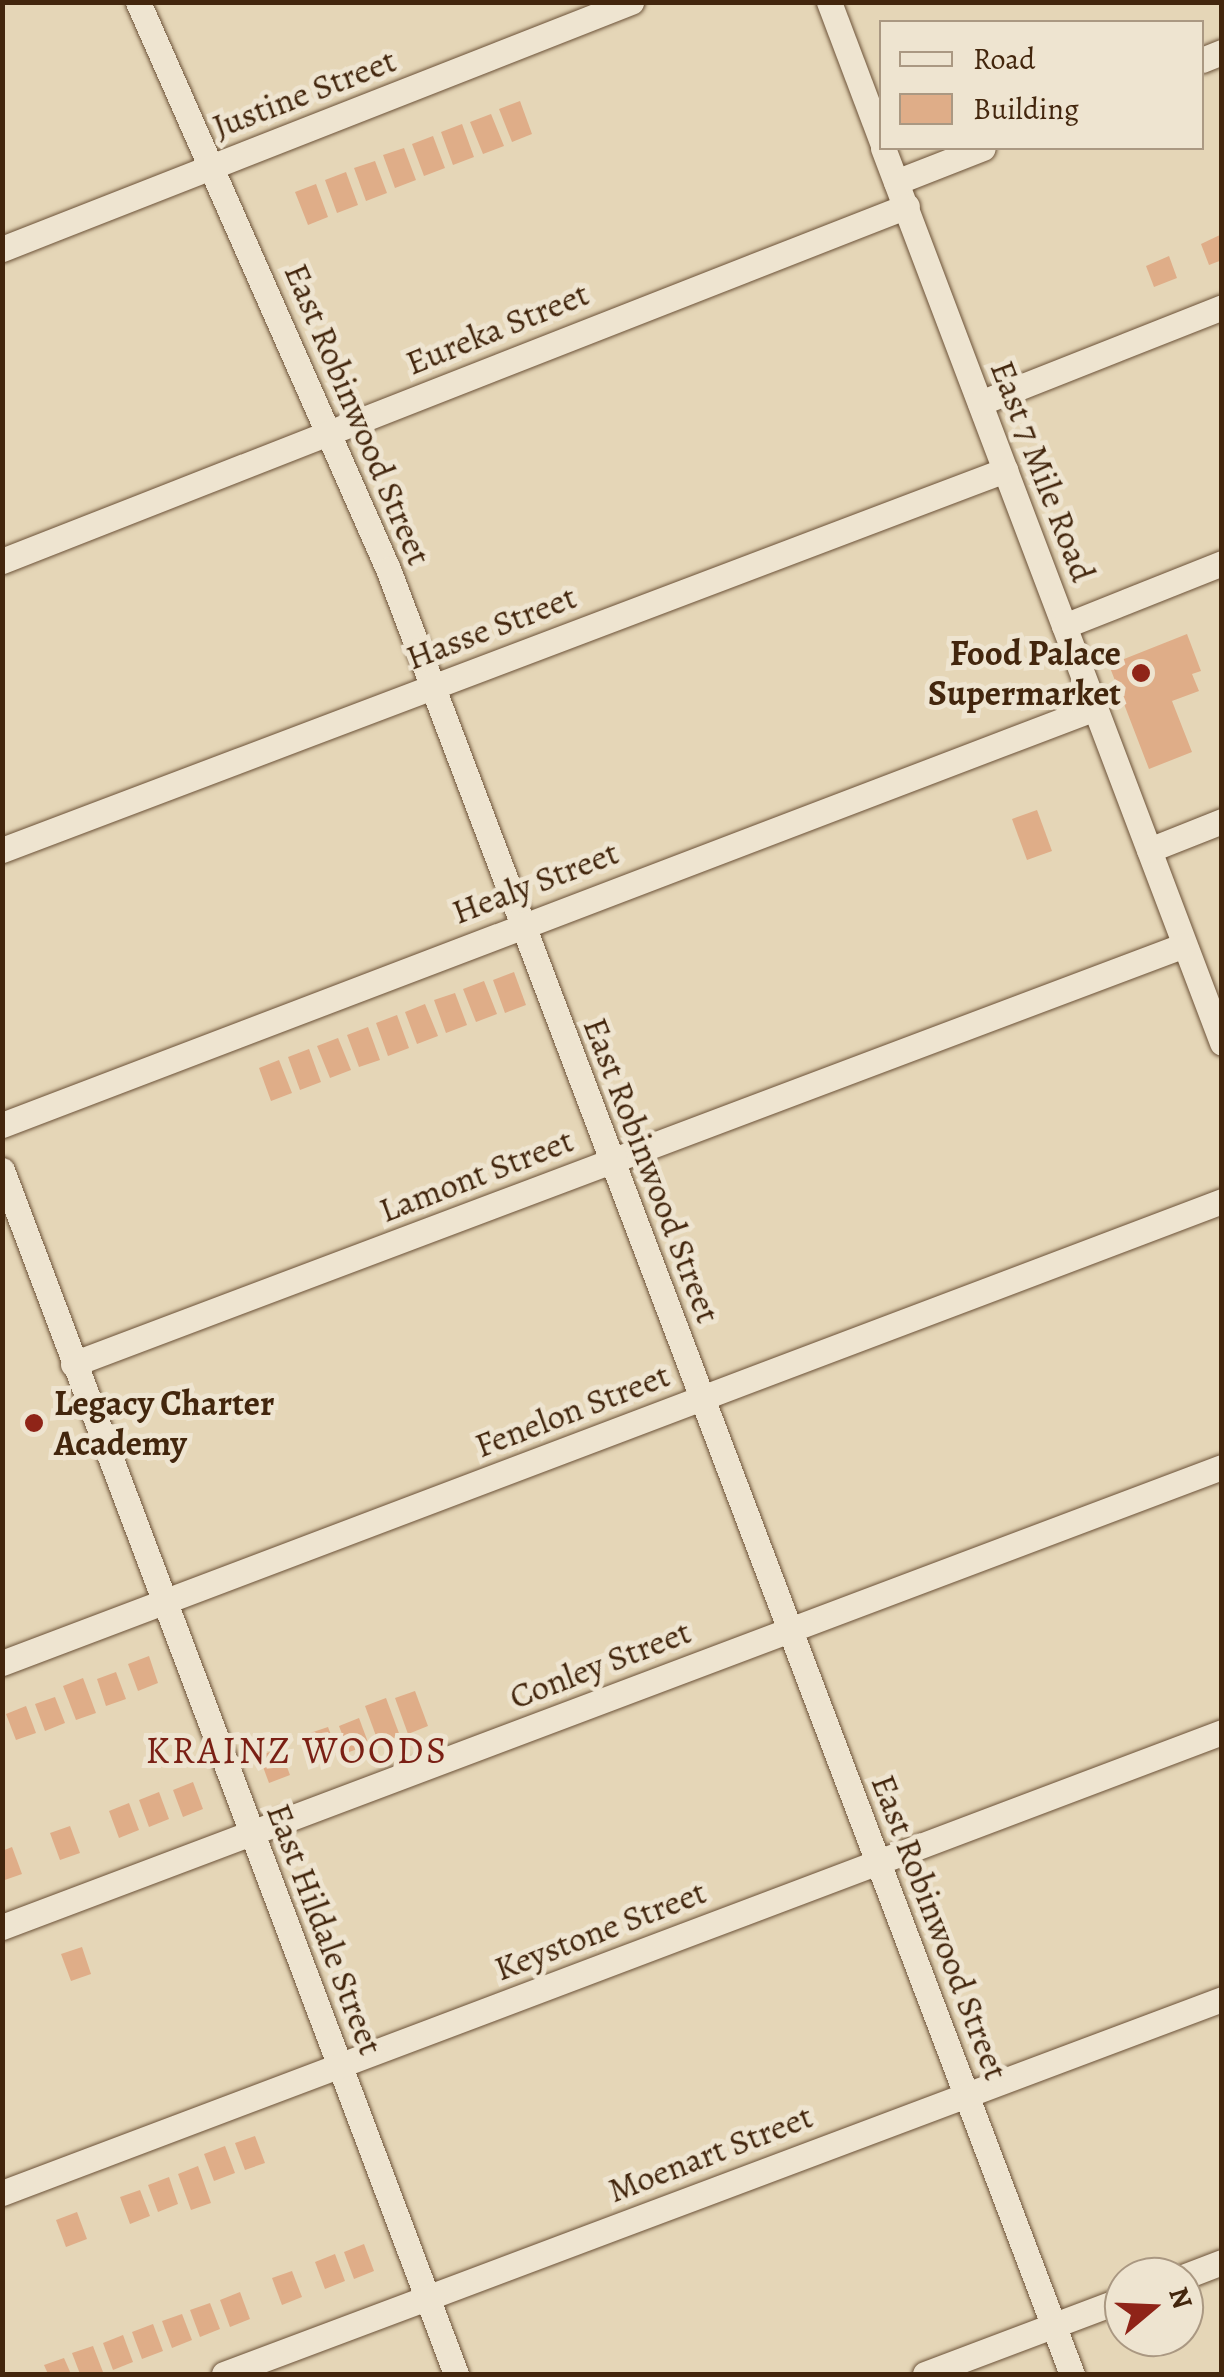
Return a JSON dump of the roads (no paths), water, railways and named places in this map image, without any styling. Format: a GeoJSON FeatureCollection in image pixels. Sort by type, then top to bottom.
{"type":"FeatureCollection","features":[{"type":"Feature","properties":{"kind":"street","name":"East Robinwood Street"},"geometry":{"type":"LineString","coordinates":[[138,2],[328,432],[432,687],[1072,2374]]}},
{"type":"Feature","properties":{"kind":"street","name":"Justine Street"},"geometry":{"type":"LineString","coordinates":[[2,249],[632,2]]}},
{"type":"Feature","properties":{"kind":"street","name":"East 7 Mile Road"},"geometry":{"type":"LineString","coordinates":[[829,2],[879,137]]}},
{"type":"Feature","properties":{"kind":"street","name":"East 7 Mile Road"},"geometry":{"type":"LineString","coordinates":[[884,150],[1222,1043]]}},
{"type":"Feature","properties":{"kind":"street","name":"Eureka Street"},"geometry":{"type":"LineString","coordinates":[[2,561],[328,432],[902,194],[979,150]]}},
{"type":"Feature","properties":{"kind":"street"},"geometry":{"type":"LineString","coordinates":[[980,403],[1222,307]]}},
{"type":"Feature","properties":{"kind":"street","name":"Hasse Street"},"geometry":{"type":"LineString","coordinates":[[2,850],[1005,470]]}},
{"type":"Feature","properties":{"kind":"street"},"geometry":{"type":"LineString","coordinates":[[1064,626],[1222,564]]}},
{"type":"Feature","properties":{"kind":"street","name":"Healy Street"},"geometry":{"type":"LineString","coordinates":[[2,1125],[1095,708]]}},
{"type":"Feature","properties":{"kind":"street"},"geometry":{"type":"LineString","coordinates":[[1148,850],[1222,821]]}},
{"type":"Feature","properties":{"kind":"street","name":"Lamont Street"},"geometry":{"type":"LineString","coordinates":[[73,1364],[1184,945]]}},
{"type":"Feature","properties":{"kind":"street","name":"East Hildale Street"},"geometry":{"type":"LineString","coordinates":[[2,1170],[456,2374]]}},
{"type":"Feature","properties":{"kind":"street","name":"Fenelon Street"},"geometry":{"type":"LineString","coordinates":[[2,1663],[1222,1201]]}},
{"type":"Feature","properties":{"kind":"street","name":"Conley Street"},"geometry":{"type":"LineString","coordinates":[[2,1927],[1222,1467]]}},
{"type":"Feature","properties":{"kind":"street","name":"Keystone Street"},"geometry":{"type":"LineString","coordinates":[[2,2193],[1222,1732]]}},
{"type":"Feature","properties":{"kind":"street","name":"Moenart Street"},"geometry":{"type":"LineString","coordinates":[[224,2374],[1222,1999]]}},
{"type":"Feature","properties":{"kind":"street"},"geometry":{"type":"LineString","coordinates":[[925,2374],[1104,2307]]}},
{"type":"Feature","properties":{"kind":"place","name":"Food Palace Supermarket"},"geometry":{"type":"Point","coordinates":[1141,673]}},
{"type":"Feature","properties":{"kind":"place","name":"Legacy Charter Academy"},"geometry":{"type":"Point","coordinates":[34,1423]}},
{"type":"Feature","properties":{"kind":"district","name":"KRAINZ WOODS"},"geometry":{"type":"Point","coordinates":[297,1751]}}]}
